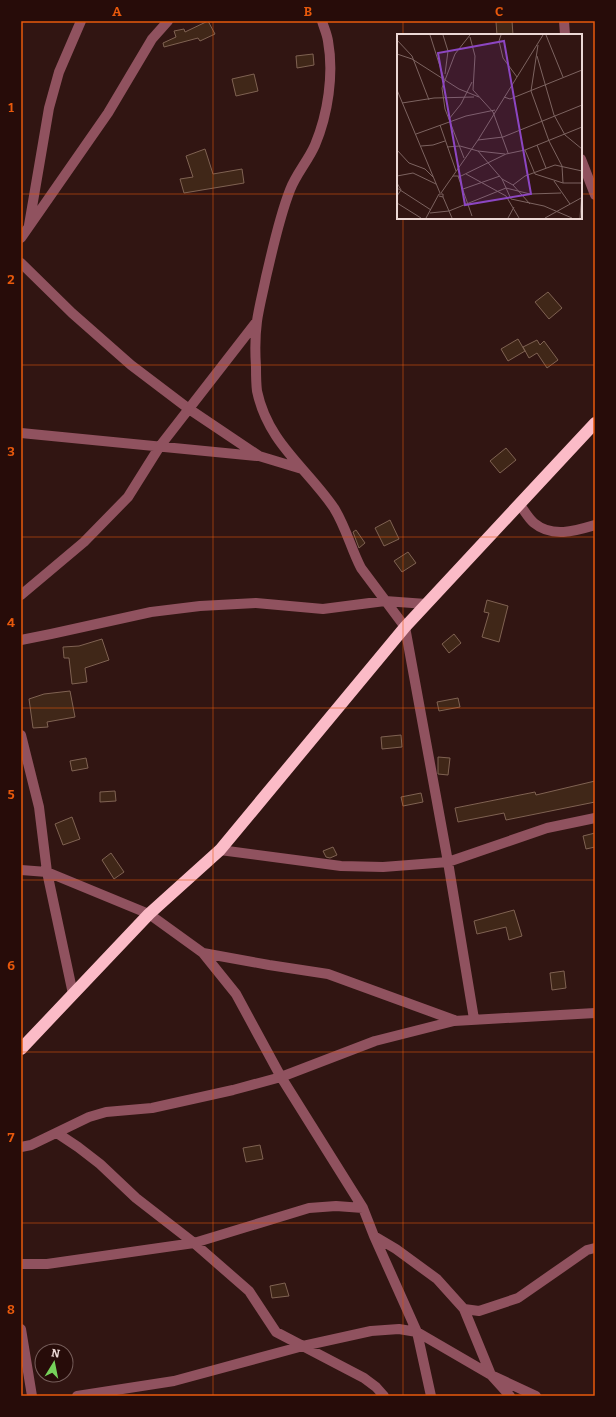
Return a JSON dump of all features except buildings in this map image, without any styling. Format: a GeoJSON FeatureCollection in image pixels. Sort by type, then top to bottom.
{"type":"FeatureCollection","features":[{"type":"Feature","properties":{"kind":"highway"},"geometry":{"type":"LineString","coordinates":[[21,1049],[149,914],[220,850],[405,627],[595,423]]}},
{"type":"Feature","properties":{"kind":"street"},"geometry":{"type":"LineString","coordinates":[[28,228],[49,108],[59,72],[81,21]]}},
{"type":"Feature","properties":{"kind":"street"},"geometry":{"type":"LineString","coordinates":[[21,238],[108,113],[152,40],[168,21]]}},
{"type":"Feature","properties":{"kind":"street"},"geometry":{"type":"LineString","coordinates":[[322,21],[328,41],[330,65],[329,92],[322,126],[315,145],[291,188],[283,208],[272,248],[257,322],[255,341],[257,389],[263,411],[280,443],[317,486],[334,509],[348,535],[356,558],[362,568],[405,627],[448,862],[474,1019]]}},
{"type":"Feature","properties":{"kind":"street"},"geometry":{"type":"LineString","coordinates":[[564,21],[565,34]]}},
{"type":"Feature","properties":{"kind":"street"},"geometry":{"type":"LineString","coordinates":[[582,162],[595,195]]}},
{"type":"Feature","properties":{"kind":"street"},"geometry":{"type":"LineString","coordinates":[[21,263],[72,313],[131,365],[189,409],[259,456]]}},
{"type":"Feature","properties":{"kind":"street"},"geometry":{"type":"LineString","coordinates":[[21,595],[84,542],[128,498],[160,446],[257,322]]}},
{"type":"Feature","properties":{"kind":"street"},"geometry":{"type":"LineString","coordinates":[[21,433],[259,456],[302,469]]}},
{"type":"Feature","properties":{"kind":"street"},"geometry":{"type":"LineString","coordinates":[[520,505],[534,523],[551,532],[571,532],[595,525]]}},
{"type":"Feature","properties":{"kind":"street"},"geometry":{"type":"LineString","coordinates":[[21,640],[151,612],[200,606],[256,603],[323,609],[386,601],[426,604]]}},
{"type":"Feature","properties":{"kind":"street"},"geometry":{"type":"LineString","coordinates":[[21,735],[39,807],[47,872],[72,994]]}},
{"type":"Feature","properties":{"kind":"street"},"geometry":{"type":"LineString","coordinates":[[220,850],[341,866],[383,867],[448,862],[547,828],[595,818]]}},
{"type":"Feature","properties":{"kind":"street"},"geometry":{"type":"LineString","coordinates":[[21,870],[47,872],[149,914],[203,953],[236,994],[281,1077],[363,1208],[417,1332],[430,1396]]}},
{"type":"Feature","properties":{"kind":"street"},"geometry":{"type":"LineString","coordinates":[[203,953],[328,974],[454,1020]]}},
{"type":"Feature","properties":{"kind":"street"},"geometry":{"type":"LineString","coordinates":[[21,1147],[31,1145],[89,1117],[106,1112],[152,1108],[233,1090],[281,1077],[375,1040],[454,1020],[595,1013]]}},
{"type":"Feature","properties":{"kind":"street"},"geometry":{"type":"LineString","coordinates":[[57,1133],[100,1164],[136,1198],[194,1243],[249,1291],[276,1332],[364,1378],[376,1387],[384,1396]]}},
{"type":"Feature","properties":{"kind":"street"},"geometry":{"type":"LineString","coordinates":[[21,1264],[47,1264],[194,1243],[309,1208],[336,1206],[363,1208]]}},
{"type":"Feature","properties":{"kind":"street"},"geometry":{"type":"LineString","coordinates":[[374,1236],[396,1249],[437,1278],[464,1310],[491,1375],[510,1396]]}},
{"type":"Feature","properties":{"kind":"street"},"geometry":{"type":"LineString","coordinates":[[464,1310],[479,1311],[518,1298],[586,1250],[595,1248]]}},
{"type":"Feature","properties":{"kind":"street"},"geometry":{"type":"LineString","coordinates":[[21,1329],[32,1396]]}},
{"type":"Feature","properties":{"kind":"street"},"geometry":{"type":"LineString","coordinates":[[77,1396],[174,1381],[303,1346],[371,1331],[399,1329],[417,1332],[491,1375],[536,1396]]}}]}
